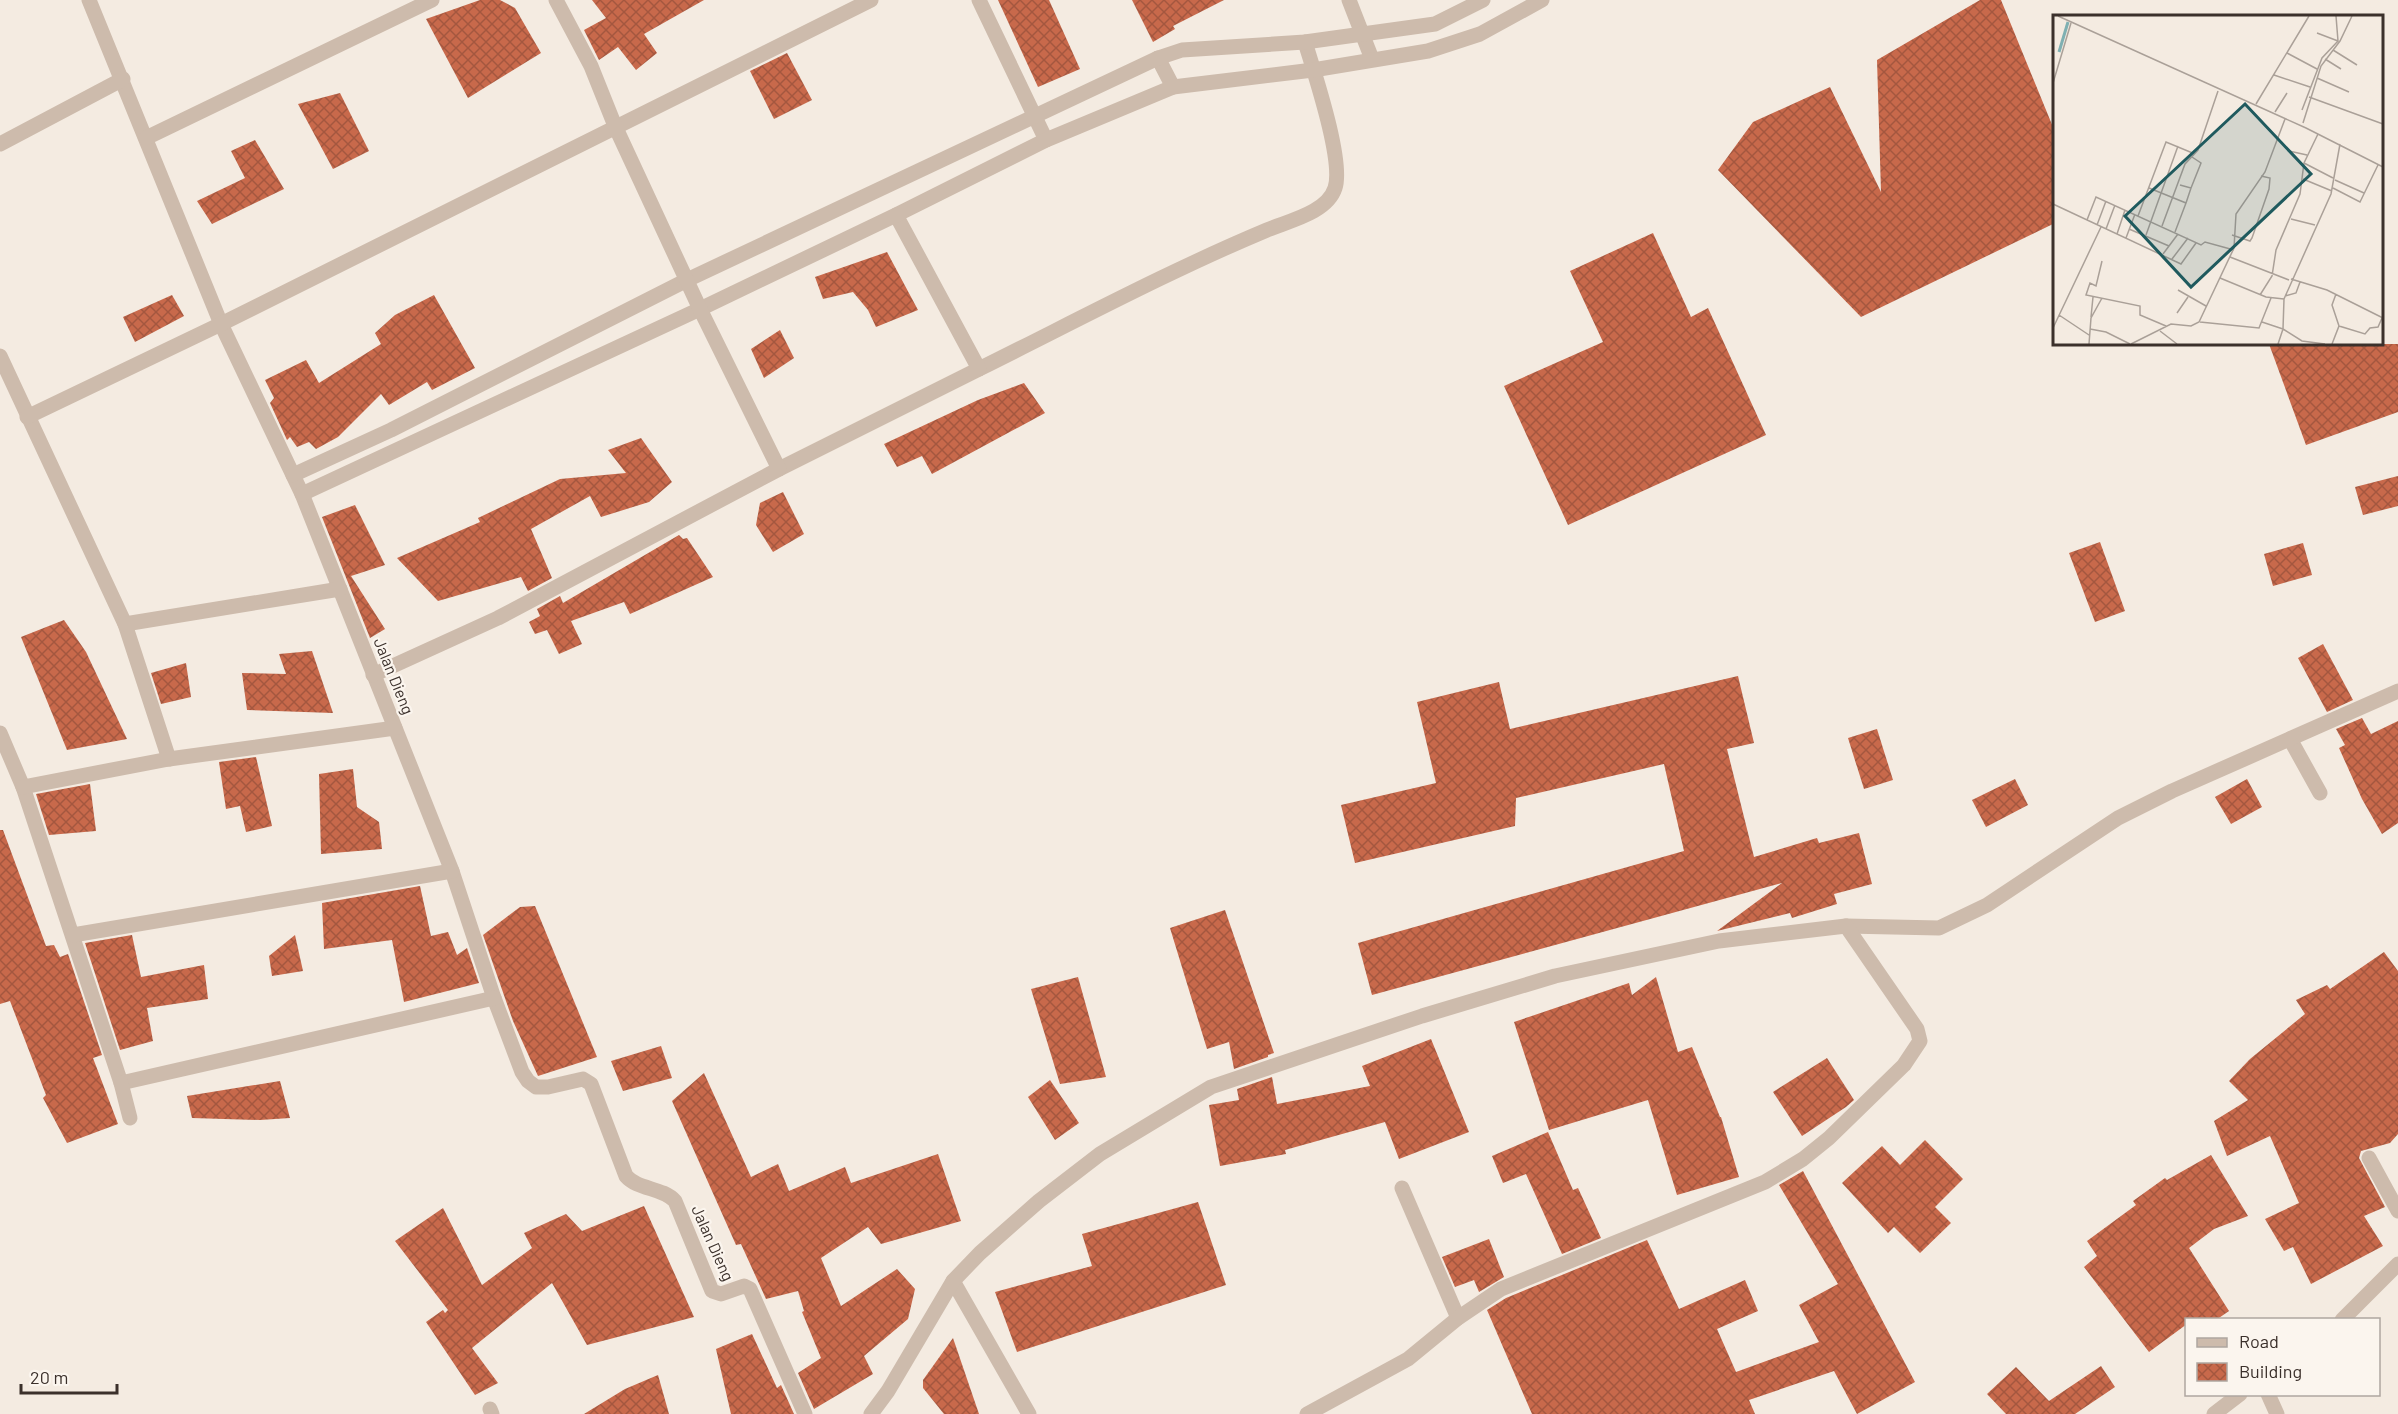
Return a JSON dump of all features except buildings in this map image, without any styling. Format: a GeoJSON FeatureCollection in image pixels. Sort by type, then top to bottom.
{"type":"FeatureCollection","features":[{"type":"Feature","properties":{"kind":"street","name":"Jalan Dieng"},"geometry":{"type":"LineString","coordinates":[[89,0],[221,324],[302,494],[452,871],[494,998],[522,1072],[536,1087],[548,1087],[583,1079],[591,1084],[626,1176],[632,1182],[668,1194],[675,1201],[712,1291],[715,1294],[721,1294],[744,1286],[750,1289],[805,1414]]}},
{"type":"Feature","properties":{"kind":"street"},"geometry":{"type":"LineString","coordinates":[[146,138],[432,0]]}},
{"type":"Feature","properties":{"kind":"street"},"geometry":{"type":"LineString","coordinates":[[556,0],[591,66],[615,126],[700,309],[779,469]]}},
{"type":"Feature","properties":{"kind":"street"},"geometry":{"type":"LineString","coordinates":[[27,417],[221,324],[872,0]]}},
{"type":"Feature","properties":{"kind":"street"},"geometry":{"type":"LineString","coordinates":[[979,0],[1046,140]]}},
{"type":"Feature","properties":{"kind":"street"},"geometry":{"type":"LineString","coordinates":[[1349,0],[1372,59]]}},
{"type":"Feature","properties":{"kind":"street"},"geometry":{"type":"LineString","coordinates":[[293,476],[391,430],[687,280],[1158,58],[1182,50],[1305,42],[1435,24],[1484,0]]}},
{"type":"Feature","properties":{"kind":"street"},"geometry":{"type":"LineString","coordinates":[[302,494],[700,309],[1046,140],[1173,87],[1313,70],[1372,59],[1401,57],[1454,44],[1480,34],[1542,0]]}},
{"type":"Feature","properties":{"kind":"street"},"geometry":{"type":"LineString","coordinates":[[373,675],[498,618],[779,469],[979,369],[1232,244],[1311,212],[1323,204],[1335,188],[1336,156],[1305,42]]}},
{"type":"Feature","properties":{"kind":"street"},"geometry":{"type":"LineString","coordinates":[[1158,58],[1173,87]]}},
{"type":"Feature","properties":{"kind":"street"},"geometry":{"type":"LineString","coordinates":[[0,144],[123,80]]}},
{"type":"Feature","properties":{"kind":"street"},"geometry":{"type":"LineString","coordinates":[[896,215],[979,369]]}},
{"type":"Feature","properties":{"kind":"street"},"geometry":{"type":"LineString","coordinates":[[0,356],[126,624],[169,759]]}},
{"type":"Feature","properties":{"kind":"street"},"geometry":{"type":"LineString","coordinates":[[126,624],[340,589]]}},
{"type":"Feature","properties":{"kind":"street"},"geometry":{"type":"LineString","coordinates":[[871,1414],[888,1391],[953,1281],[1008,1227],[1100,1154],[1211,1087],[1422,1016],[1555,976],[1719,941],[1846,926],[1939,928],[1987,905],[2118,818],[2172,790],[2398,691]]}},
{"type":"Feature","properties":{"kind":"street"},"geometry":{"type":"LineString","coordinates":[[23,787],[169,759],[395,728]]}},
{"type":"Feature","properties":{"kind":"street"},"geometry":{"type":"LineString","coordinates":[[0,733],[23,787],[73,935],[121,1083],[130,1118]]}},
{"type":"Feature","properties":{"kind":"street"},"geometry":{"type":"LineString","coordinates":[[2290,739],[2320,793]]}},
{"type":"Feature","properties":{"kind":"street"},"geometry":{"type":"LineString","coordinates":[[73,935],[452,871]]}},
{"type":"Feature","properties":{"kind":"street"},"geometry":{"type":"LineString","coordinates":[[1307,1414],[1408,1359],[1458,1318],[1501,1289],[1668,1219],[1765,1182],[1803,1159],[1829,1138],[1904,1065],[1920,1041],[1917,1029],[1846,926]]}},
{"type":"Feature","properties":{"kind":"street"},"geometry":{"type":"LineString","coordinates":[[121,1083],[494,998]]}},
{"type":"Feature","properties":{"kind":"street"},"geometry":{"type":"LineString","coordinates":[[2369,1158],[2398,1211]]}},
{"type":"Feature","properties":{"kind":"street"},"geometry":{"type":"LineString","coordinates":[[1402,1188],[1458,1318]]}},
{"type":"Feature","properties":{"kind":"street"},"geometry":{"type":"LineString","coordinates":[[2344,1318],[2398,1264]]}},
{"type":"Feature","properties":{"kind":"street"},"geometry":{"type":"LineString","coordinates":[[953,1281],[1029,1414]]}},
{"type":"Feature","properties":{"kind":"street"},"geometry":{"type":"LineString","coordinates":[[2214,1414],[2239,1396]]}},
{"type":"Feature","properties":{"kind":"street"},"geometry":{"type":"LineString","coordinates":[[2268,1396],[2277,1414]]}}]}
